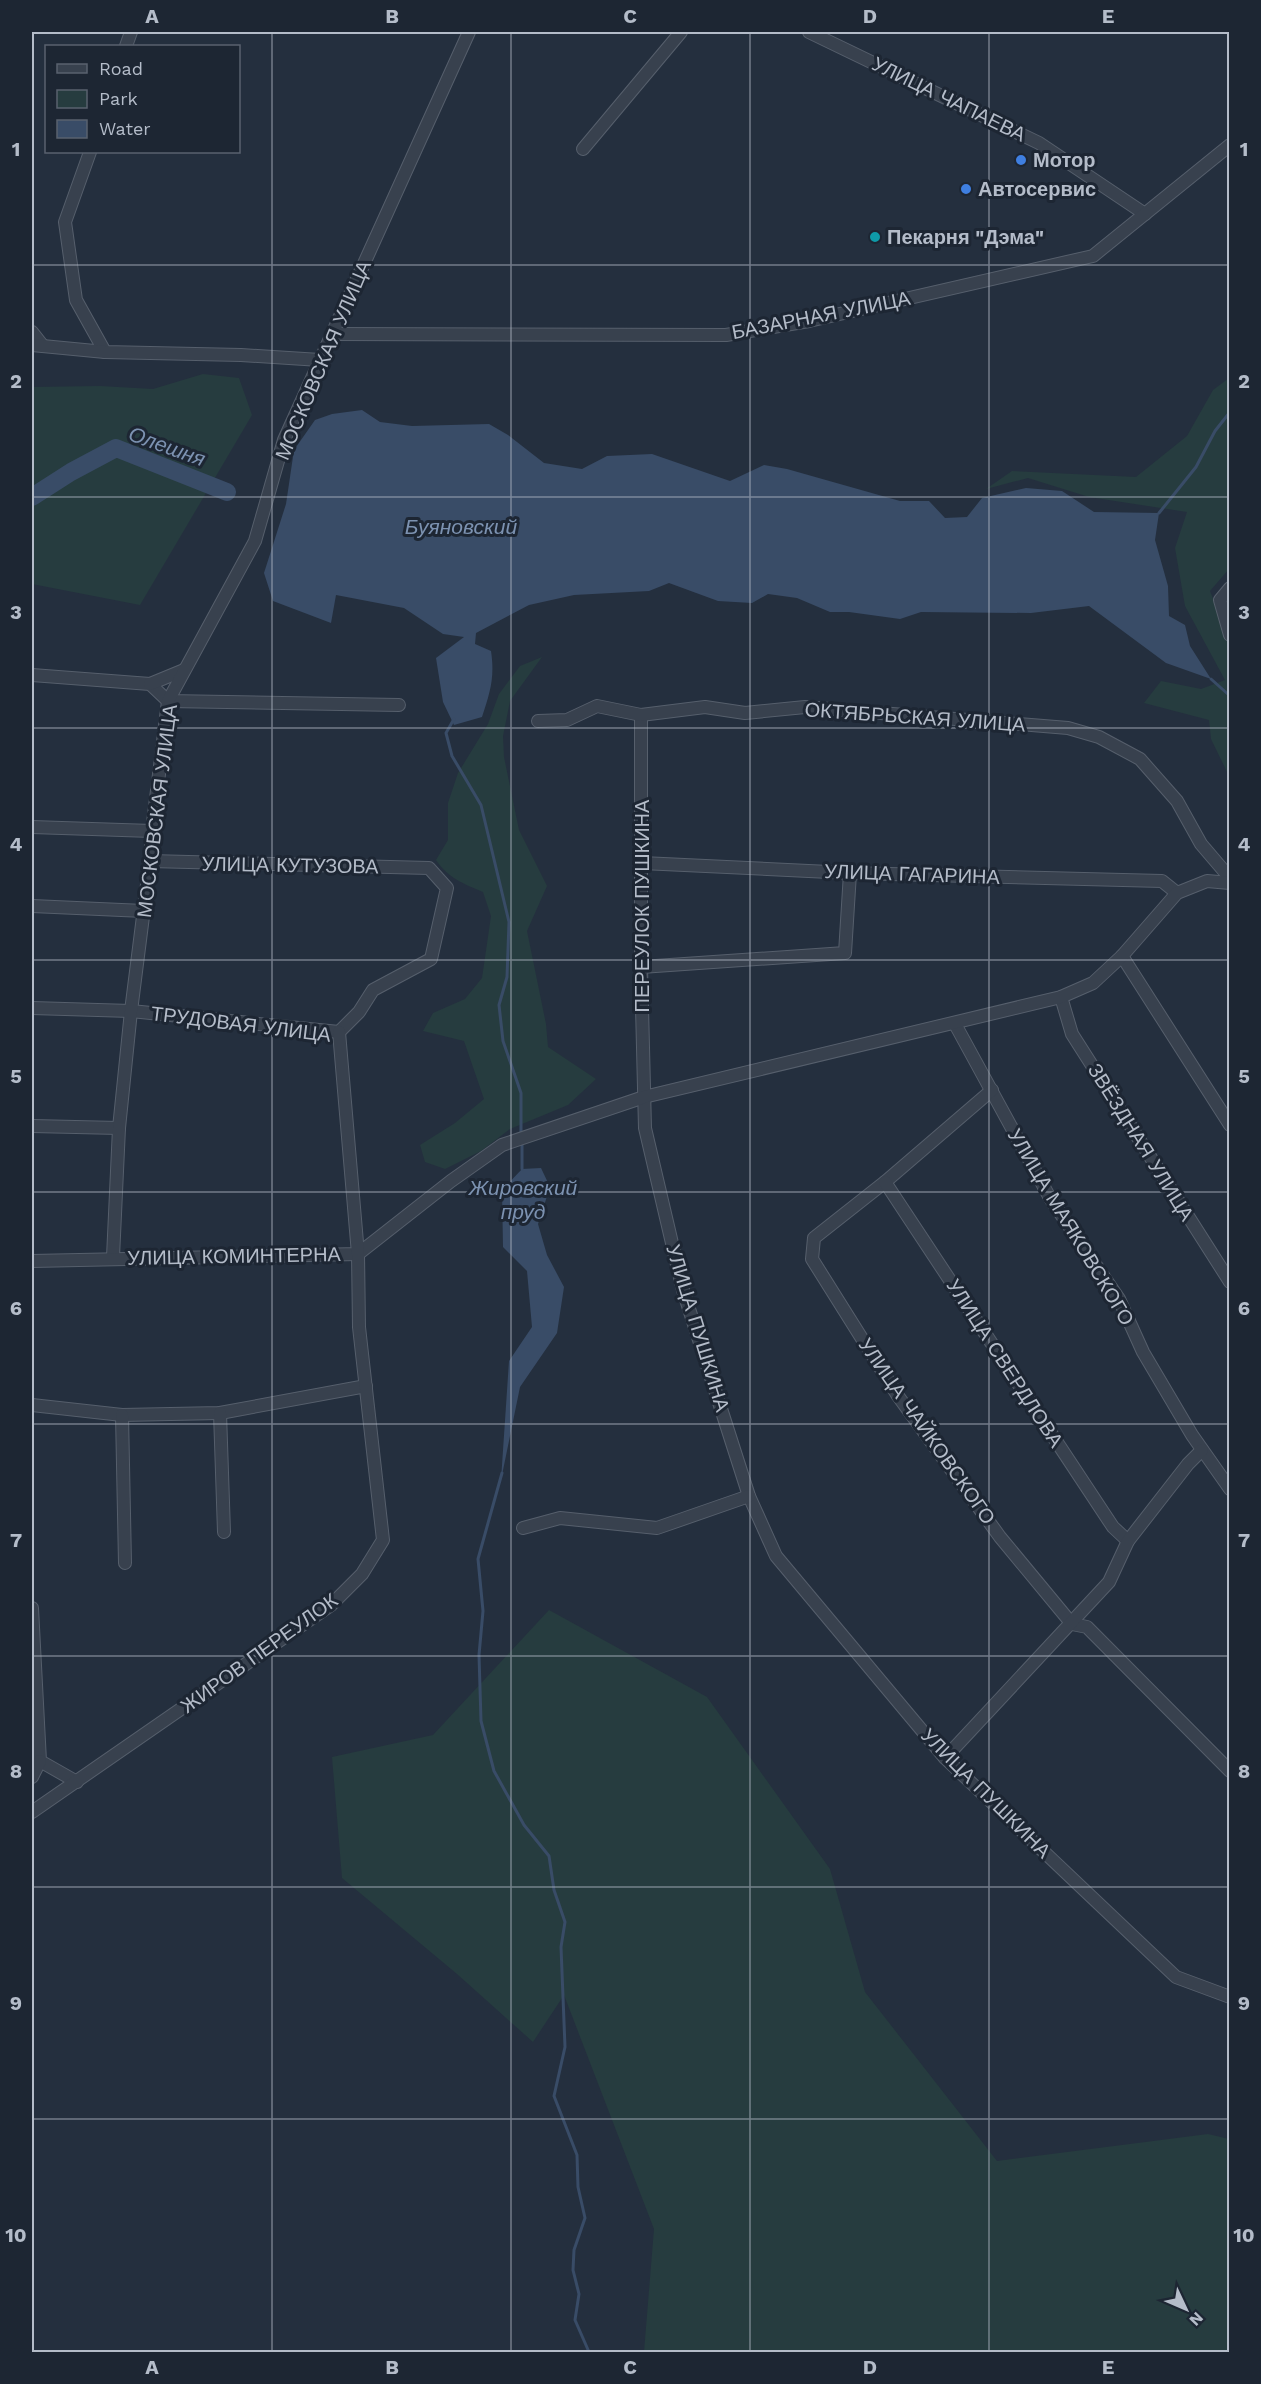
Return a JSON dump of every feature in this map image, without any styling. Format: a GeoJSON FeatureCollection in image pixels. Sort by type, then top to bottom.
{"type":"FeatureCollection","features":[{"type":"Feature","properties":{"kind":"street","name":"МОСКОВСКАЯ УЛИЦА"},"geometry":{"type":"LineString","coordinates":[[113,1257],[119,1128],[168,701],[255,541],[284,440],[469,32]]}},
{"type":"Feature","properties":{"kind":"street"},"geometry":{"type":"LineString","coordinates":[[583,149],[681,32]]}},
{"type":"Feature","properties":{"kind":"street","name":"УЛИЦА ЧАПАЕВА"},"geometry":{"type":"LineString","coordinates":[[808,32],[1039,142],[1145,214]]}},
{"type":"Feature","properties":{"kind":"street","name":"БАЗАРНАЯ УЛИЦА"},"geometry":{"type":"LineString","coordinates":[[332,334],[726,334],[808,321],[1093,256],[1230,145]]}},
{"type":"Feature","properties":{"kind":"street"},"geometry":{"type":"LineString","coordinates":[[90,153],[65,222],[76,300],[105,352]]}},
{"type":"Feature","properties":{"kind":"street"},"geometry":{"type":"LineString","coordinates":[[32,332],[37,346],[105,352],[241,355],[320,360]]}},
{"type":"Feature","properties":{"kind":"street"},"geometry":{"type":"LineString","coordinates":[[1228,631],[1220,600],[1230,588]]}},
{"type":"Feature","properties":{"kind":"street"},"geometry":{"type":"LineString","coordinates":[[32,675],[150,684],[184,670]]}},
{"type":"Feature","properties":{"kind":"street"},"geometry":{"type":"LineString","coordinates":[[150,684],[168,701],[399,705]]}},
{"type":"Feature","properties":{"kind":"street","name":"ОКТЯБРЬСКАЯ УЛИЦА"},"geometry":{"type":"LineString","coordinates":[[538,721],[567,720],[597,706],[641,715],[705,706],[745,713],[805,707],[1068,728],[1099,736],[1140,759],[1177,801],[1201,844],[1230,878]]}},
{"type":"Feature","properties":{"kind":"street","name":"ПЕРЕУЛОК ПУШКИНА"},"geometry":{"type":"LineString","coordinates":[[641,715],[640,967],[644,1096]]}},
{"type":"Feature","properties":{"kind":"street"},"geometry":{"type":"LineString","coordinates":[[32,827],[152,831]]}},
{"type":"Feature","properties":{"kind":"street","name":"УЛИЦА КУТУЗОВА"},"geometry":{"type":"LineString","coordinates":[[150,861],[429,868],[447,888],[431,959],[373,990],[358,1012],[339,1032]]}},
{"type":"Feature","properties":{"kind":"street","name":"УЛИЦА ГАГАРИНА"},"geometry":{"type":"LineString","coordinates":[[642,863],[850,873],[1162,880],[1177,893]]}},
{"type":"Feature","properties":{"kind":"street"},"geometry":{"type":"LineString","coordinates":[[640,967],[845,953],[850,873]]}},
{"type":"Feature","properties":{"kind":"street"},"geometry":{"type":"LineString","coordinates":[[644,1096],[1061,997],[1093,983],[1122,956],[1177,893],[1207,881],[1230,883]]}},
{"type":"Feature","properties":{"kind":"street"},"geometry":{"type":"LineString","coordinates":[[32,906],[144,911]]}},
{"type":"Feature","properties":{"kind":"street"},"geometry":{"type":"LineString","coordinates":[[1122,956],[1230,1125]]}},
{"type":"Feature","properties":{"kind":"street","name":"ЗВЁЗДНАЯ УЛИЦА"},"geometry":{"type":"LineString","coordinates":[[1061,997],[1072,1034],[1230,1282]]}},
{"type":"Feature","properties":{"kind":"street","name":"ТРУДОВАЯ УЛИЦА"},"geometry":{"type":"LineString","coordinates":[[32,1008],[131,1011],[339,1032],[358,1254]]}},
{"type":"Feature","properties":{"kind":"street","name":"УЛИЦА МАЯКОВСКОГО"},"geometry":{"type":"LineString","coordinates":[[955,1024],[1050,1198],[1119,1299],[1143,1352],[1202,1450],[1227,1482]]}},
{"type":"Feature","properties":{"kind":"street","name":"УЛИЦА ЧАЙКОВСКОГО"},"geometry":{"type":"LineString","coordinates":[[992,1090],[885,1182],[814,1238],[812,1259],[898,1396],[1000,1537],[1072,1624],[1087,1627],[1230,1772]]}},
{"type":"Feature","properties":{"kind":"street","name":"УЛИЦА КОМИНТЕРНА"},"geometry":{"type":"LineString","coordinates":[[32,1261],[113,1257],[358,1254],[451,1181],[502,1145],[644,1096]]}},
{"type":"Feature","properties":{"kind":"street","name":"УЛИЦА ПУШКИНА"},"geometry":{"type":"LineString","coordinates":[[644,1096],[645,1128],[683,1290],[749,1496],[776,1556],[945,1758],[1176,1977],[1230,1997]]}},
{"type":"Feature","properties":{"kind":"street"},"geometry":{"type":"LineString","coordinates":[[32,1126],[119,1128]]}},
{"type":"Feature","properties":{"kind":"street","name":"УЛИЦА СВЕРДЛОВА"},"geometry":{"type":"LineString","coordinates":[[885,1182],[1113,1527],[1128,1541]]}},
{"type":"Feature","properties":{"kind":"street","name":"ЖИРОВ ПЕРЕУЛОК"},"geometry":{"type":"LineString","coordinates":[[32,1812],[331,1605],[362,1574],[383,1540],[359,1327],[358,1254]]}},
{"type":"Feature","properties":{"kind":"street"},"geometry":{"type":"LineString","coordinates":[[32,1405],[122,1415],[220,1413],[366,1386]]}},
{"type":"Feature","properties":{"kind":"street"},"geometry":{"type":"LineString","coordinates":[[220,1413],[224,1532]]}},
{"type":"Feature","properties":{"kind":"street"},"geometry":{"type":"LineString","coordinates":[[122,1415],[125,1563]]}},
{"type":"Feature","properties":{"kind":"street"},"geometry":{"type":"LineString","coordinates":[[945,1758],[1110,1582],[1128,1541],[1188,1464],[1202,1450]]}},
{"type":"Feature","properties":{"kind":"street"},"geometry":{"type":"LineString","coordinates":[[523,1528],[560,1518],[657,1528],[749,1496]]}},
{"type":"Feature","properties":{"kind":"street"},"geometry":{"type":"LineString","coordinates":[[32,1608],[40,1761],[32,1777]]}},
{"type":"Feature","properties":{"kind":"street"},"geometry":{"type":"LineString","coordinates":[[40,1761],[76,1782]]}},
{"type":"Feature","properties":{"kind":"green space"},"geometry":{"type":"Polygon","coordinates":[[[203,374],[239,378],[252,415],[140,605],[32,584],[32,387],[100,386],[153,389],[203,374]]]}},
{"type":"Feature","properties":{"kind":"green space"},"geometry":{"type":"Polygon","coordinates":[[[1229,378],[1229,569],[1210,591],[1229,640],[1229,776],[1211,739],[1209,720],[1144,703],[1161,681],[1201,689],[1225,680],[1185,606],[1175,548],[1187,512],[1089,497],[1028,478],[986,489],[1012,471],[1136,477],[1187,436],[1213,390],[1229,378]]]}},
{"type":"Feature","properties":{"kind":"green space"},"geometry":{"type":"Polygon","coordinates":[[[542,657],[510,701],[503,736],[504,757],[519,830],[547,886],[527,931],[546,1024],[548,1047],[596,1079],[568,1105],[510,1129],[481,1151],[445,1169],[425,1162],[420,1145],[455,1123],[484,1099],[464,1041],[423,1031],[433,1013],[465,999],[482,978],[491,916],[483,892],[451,876],[436,860],[448,840],[448,803],[458,773],[488,724],[499,694],[520,666],[542,657]]]}},
{"type":"Feature","properties":{"kind":"green space"},"geometry":{"type":"Polygon","coordinates":[[[549,1610],[707,1697],[830,1869],[865,1992],[997,2161],[1208,2134],[1229,2139],[1229,2352],[644,2352],[654,2229],[564,1995],[533,2042],[457,1974],[342,1878],[332,1757],[433,1735],[549,1610]]]}},
{"type":"Feature","properties":{"kind":"water","name":"Буяновский"},"geometry":{"type":"Polygon","coordinates":[[[362,410],[380,422],[412,426],[489,424],[508,435],[544,463],[582,469],[607,456],[652,454],[730,481],[764,465],[787,469],[900,501],[929,501],[945,518],[967,517],[982,498],[1026,488],[1062,491],[1094,512],[1159,513],[1155,540],[1168,586],[1169,616],[1185,625],[1190,646],[1211,679],[1166,663],[1089,606],[1031,613],[921,612],[900,619],[849,612],[830,612],[797,598],[768,594],[752,603],[718,601],[669,583],[649,591],[574,595],[529,605],[476,633],[475,644],[491,651],[492,677],[489,692],[482,717],[454,725],[443,702],[436,658],[464,637],[443,634],[404,608],[336,595],[331,623],[273,601],[264,573],[286,504],[294,450],[315,420],[332,414],[362,410]]]}},
{"type":"Feature","properties":{"kind":"water","name":"Жировский пруд"},"geometry":{"type":"Polygon","coordinates":[[[541,1168],[550,1187],[538,1224],[547,1255],[564,1287],[557,1333],[520,1387],[501,1480],[509,1361],[532,1327],[527,1271],[503,1247],[502,1190],[522,1169],[541,1168]]]}},
{"type":"Feature","properties":{"kind":"waterway"},"geometry":{"type":"LineString","coordinates":[[1159,513],[1196,467],[1215,431],[1230,412]]}},
{"type":"Feature","properties":{"kind":"waterway","name":"Олешня"},"geometry":{"type":"LineString","coordinates":[[32,497],[71,472],[116,448],[227,492]]}},
{"type":"Feature","properties":{"kind":"waterway"},"geometry":{"type":"LineString","coordinates":[[1211,679],[1230,696]]}},
{"type":"Feature","properties":{"kind":"waterway"},"geometry":{"type":"LineString","coordinates":[[454,719],[446,733],[452,756],[481,805],[509,922],[507,977],[499,1005],[503,1041],[521,1093],[521,1134]]}},
{"type":"Feature","properties":{"kind":"waterway"},"geometry":{"type":"LineString","coordinates":[[522,1141],[522,1169]]}},
{"type":"Feature","properties":{"kind":"waterway"},"geometry":{"type":"LineString","coordinates":[[502,1473],[478,1559],[483,1611],[479,1655],[481,1721],[494,1771],[524,1825],[549,1856],[554,1890],[565,1922],[561,1947],[565,2047],[554,2096],[577,2155],[578,2187],[585,2218],[574,2250],[573,2270],[579,2294],[575,2320],[589,2352]]}},
{"type":"Feature","properties":{"kind":"place","name":"Мотор"},"geometry":{"type":"Point","coordinates":[1021,160]}},
{"type":"Feature","properties":{"kind":"place","name":"Автосервис"},"geometry":{"type":"Point","coordinates":[966,189]}},
{"type":"Feature","properties":{"kind":"place","name":"Пекарня \"Дэма\""},"geometry":{"type":"Point","coordinates":[875,237]}}]}
